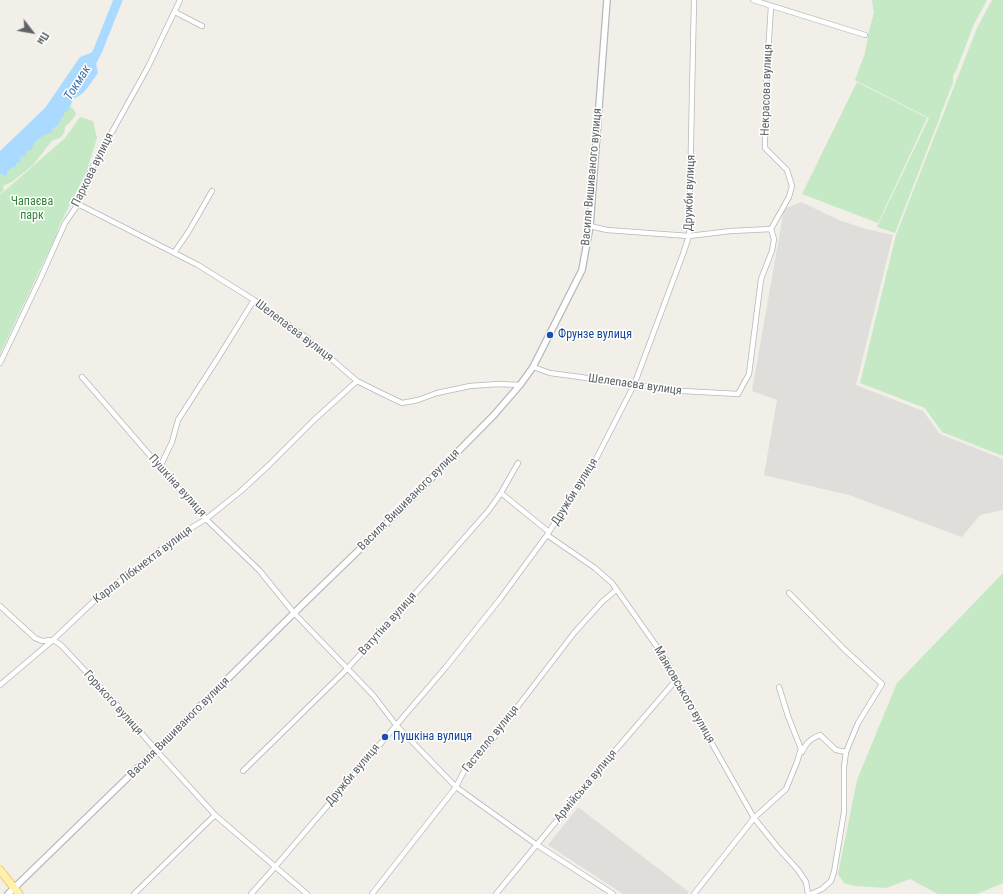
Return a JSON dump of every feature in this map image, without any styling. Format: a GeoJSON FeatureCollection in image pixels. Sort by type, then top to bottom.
{"type":"FeatureCollection","features":[{"type":"Feature","properties":{"kind":"main road"},"geometry":{"type":"LineString","coordinates":[[0,870],[17,891]]}},
{"type":"Feature","properties":{"kind":"street","name":"Паркова вулиця"},"geometry":{"type":"LineString","coordinates":[[0,363],[41,277],[64,224],[78,204],[83,187],[92,168],[148,67],[180,0]]}},
{"type":"Feature","properties":{"kind":"street","name":"Василя Вишиваного вулиця"},"geometry":{"type":"LineString","coordinates":[[8,894],[17,891],[294,613],[401,510],[494,416],[533,368],[582,270],[590,226],[607,0]]}},
{"type":"Feature","properties":{"kind":"street","name":"Дружби вулиця"},"geometry":{"type":"LineString","coordinates":[[251,894],[276,867],[446,666],[500,599],[548,533],[597,457],[634,385],[681,260],[688,236],[694,0]]}},
{"type":"Feature","properties":{"kind":"street"},"geometry":{"type":"LineString","coordinates":[[753,0],[864,35]]}},
{"type":"Feature","properties":{"kind":"street","name":"Некрасова вулиця"},"geometry":{"type":"LineString","coordinates":[[771,6],[765,102],[765,148],[787,170],[792,186],[789,197],[771,229]]}},
{"type":"Feature","properties":{"kind":"street"},"geometry":{"type":"LineString","coordinates":[[175,12],[202,26]]}},
{"type":"Feature","properties":{"kind":"street"},"geometry":{"type":"LineString","coordinates":[[174,253],[212,192]]}},
{"type":"Feature","properties":{"kind":"street","name":"Шелепаєва вулиця"},"geometry":{"type":"LineString","coordinates":[[78,204],[198,265],[254,300],[307,338],[358,380],[402,403],[418,400],[437,393],[470,386],[498,384],[520,385]]}},
{"type":"Feature","properties":{"kind":"street"},"geometry":{"type":"LineString","coordinates":[[590,226],[607,230],[688,236],[731,231],[771,229]]}},
{"type":"Feature","properties":{"kind":"street","name":"Шелепаєва вулиця"},"geometry":{"type":"LineString","coordinates":[[533,368],[550,373],[634,385],[683,391],[738,394],[749,374],[761,279],[772,252],[774,239],[771,229]]}},
{"type":"Feature","properties":{"kind":"street"},"geometry":{"type":"LineString","coordinates":[[160,467],[172,442],[178,420],[254,300]]}},
{"type":"Feature","properties":{"kind":"street","name":"Пушкіна вулиця"},"geometry":{"type":"LineString","coordinates":[[82,377],[206,519],[259,570],[294,613],[373,695],[396,725],[456,787],[537,845],[613,894]]}},
{"type":"Feature","properties":{"kind":"street","name":"Карла Лібкнехта вулиця"},"geometry":{"type":"LineString","coordinates":[[0,685],[94,601],[180,534],[206,519],[241,491],[314,420],[358,380]]}},
{"type":"Feature","properties":{"kind":"street","name":"Ватутіна вулиця"},"geometry":{"type":"LineString","coordinates":[[243,772],[347,668],[436,571],[489,510],[501,493],[518,463]]}},
{"type":"Feature","properties":{"kind":"street","name":"Маяковського вулиця"},"geometry":{"type":"LineString","coordinates":[[501,493],[548,533],[595,568],[612,583],[667,661],[676,680],[754,818],[798,870],[806,882],[810,894],[822,889],[831,881],[834,872],[844,812],[844,767],[846,752],[858,723],[882,684],[845,650],[788,593]]}},
{"type":"Feature","properties":{"kind":"street","name":"Гастелло вулиця"},"geometry":{"type":"LineString","coordinates":[[372,894],[456,787],[464,771],[489,744],[574,633],[602,602],[616,590]]}},
{"type":"Feature","properties":{"kind":"street","name":"Горького вулиця"},"geometry":{"type":"LineString","coordinates":[[0,606],[35,638],[42,641],[52,640],[61,645],[118,706],[215,815],[308,894]]}},
{"type":"Feature","properties":{"kind":"street","name":"Армійська вулиця"},"geometry":{"type":"LineString","coordinates":[[496,894],[602,766],[676,680]]}},
{"type":"Feature","properties":{"kind":"street"},"geometry":{"type":"LineString","coordinates":[[779,687],[788,716],[801,749],[797,762]]}},
{"type":"Feature","properties":{"kind":"street"},"geometry":{"type":"LineString","coordinates":[[694,894],[754,818],[786,789],[805,746],[812,738],[820,735],[836,750],[846,752]]}},
{"type":"Feature","properties":{"kind":"street"},"geometry":{"type":"LineString","coordinates":[[134,894],[215,815]]}},
{"type":"Feature","properties":{"kind":"shaded area"},"geometry":{"type":"Polygon","coordinates":[[[801,202],[839,220],[866,229],[893,235],[856,385],[923,411],[940,434],[1003,459],[1003,510],[980,515],[962,537],[849,495],[764,475],[777,400],[752,391],[784,209],[801,202]]]}},
{"type":"Feature","properties":{"kind":"shaded area"},"geometry":{"type":"Polygon","coordinates":[[[578,807],[689,892],[687,894],[623,894],[548,845],[578,807]]]}},
{"type":"Feature","properties":{"kind":"green space"},"geometry":{"type":"Polygon","coordinates":[[[872,0],[987,0],[974,24],[956,71],[953,75],[953,83],[895,233],[877,227],[929,118],[855,80],[865,53],[874,13],[872,0]]]}},
{"type":"Feature","properties":{"kind":"green space"},"geometry":{"type":"Polygon","coordinates":[[[992,0],[1003,0],[1003,456],[942,432],[925,408],[860,383],[896,235],[977,28],[992,0]]]}},
{"type":"Feature","properties":{"kind":"green space"},"geometry":{"type":"Polygon","coordinates":[[[857,82],[927,118],[878,223],[802,194],[857,82]]]}},
{"type":"Feature","properties":{"kind":"green space"},"geometry":{"type":"Polygon","coordinates":[[[69,106],[73,108],[76,114],[65,127],[64,133],[60,138],[53,140],[50,143],[33,165],[12,182],[3,186],[4,190],[0,194],[0,174],[7,176],[7,172],[18,162],[20,163],[21,157],[32,149],[33,144],[40,137],[50,133],[52,129],[59,125],[64,116],[64,112],[69,106]]]}},
{"type":"Feature","properties":{"kind":"green space","name":"Чапаєва парк"},"geometry":{"type":"Polygon","coordinates":[[[80,117],[93,121],[97,138],[86,173],[58,228],[57,234],[0,354],[0,195],[65,138],[80,117]]]}},
{"type":"Feature","properties":{"kind":"green space"},"geometry":{"type":"Polygon","coordinates":[[[1003,573],[1003,883],[977,894],[938,894],[910,879],[886,888],[855,886],[844,883],[838,874],[857,780],[897,683],[1003,573]]]}},
{"type":"Feature","properties":{"kind":"water"},"geometry":{"type":"Polygon","coordinates":[[[98,50],[95,58],[98,73],[81,95],[73,99],[67,112],[64,112],[64,116],[59,125],[52,129],[53,131],[36,141],[32,150],[29,150],[25,156],[21,157],[21,161],[7,172],[7,176],[0,174],[0,151],[45,108],[80,57],[98,50]]]}},
{"type":"Feature","properties":{"kind":"waterway","name":"Токмак"},"geometry":{"type":"LineString","coordinates":[[93,60],[118,0]]}},
{"type":"Feature","properties":{"kind":"place","name":"Фрунзе вулиця"},"geometry":{"type":"Point","coordinates":[550,335]}},
{"type":"Feature","properties":{"kind":"place","name":"Пушкіна вулиця"},"geometry":{"type":"Point","coordinates":[385,737]}}]}
